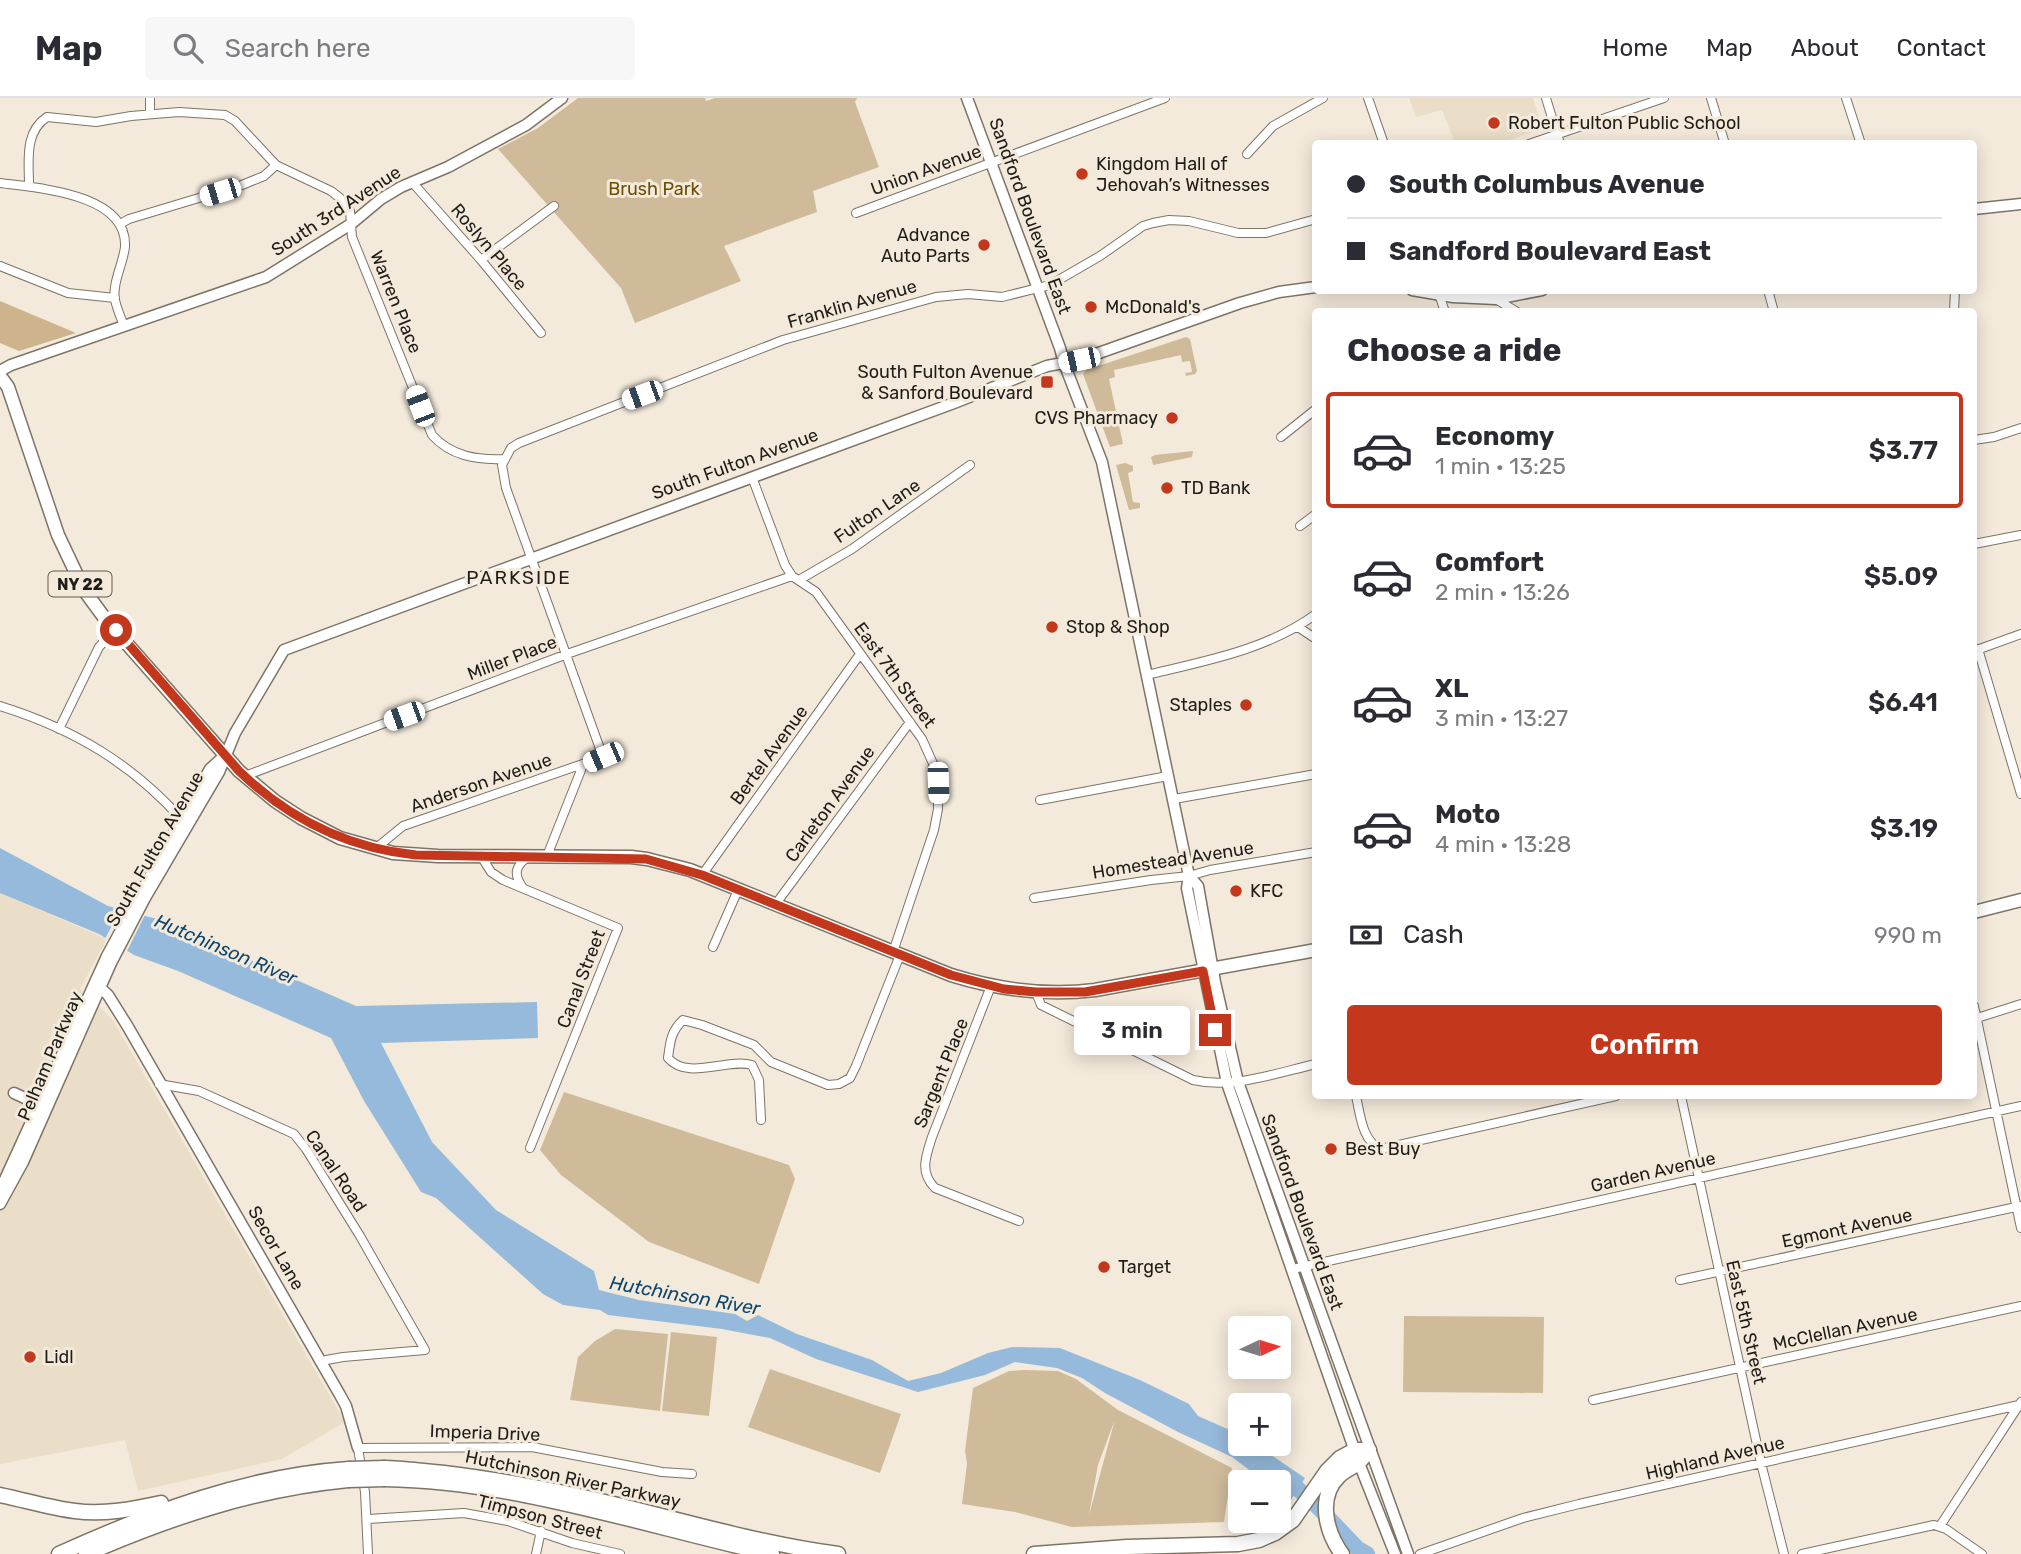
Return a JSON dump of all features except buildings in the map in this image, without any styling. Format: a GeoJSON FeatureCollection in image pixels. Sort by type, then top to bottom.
{"type":"FeatureCollection","features":[{"type":"Feature","properties":{"kind":"highway"},"geometry":{"type":"LineString","coordinates":[[1034,1554],[1126,1547],[1247,1543],[1275,1533],[1289,1523],[1329,1479],[1340,1458],[1361,1454]]}},
{"type":"Feature","properties":{"kind":"highway","name":"Hutchinson River Parkway"},"geometry":{"type":"LineString","coordinates":[[59,1554],[132,1522],[198,1498],[271,1479],[439,1472],[535,1487],[757,1540],[838,1554]]}},
{"type":"Feature","properties":{"kind":"highway","name":"Hutchinson River Parkway"},"geometry":{"type":"LineString","coordinates":[[385,1473],[558,1503],[772,1554]]}},
{"type":"Feature","properties":{"kind":"highway","name":"Hutchinson River Parkway"},"geometry":{"type":"LineString","coordinates":[[86,1554],[155,1524],[234,1499],[348,1474]]}},
{"type":"Feature","properties":{"kind":"highway"},"geometry":{"type":"LineString","coordinates":[[1329,1479],[1327,1525],[1342,1554]]}},
{"type":"Feature","properties":{"kind":"highway"},"geometry":{"type":"LineString","coordinates":[[0,1494],[74,1511],[96,1513],[198,1498]]}},
{"type":"Feature","properties":{"kind":"main road","name":"NY 22"},"geometry":{"type":"LineString","coordinates":[[0,374],[8,387],[68,559],[91,601],[245,776],[301,818],[340,838],[375,849],[416,855],[646,859],[702,875],[951,975],[991,986],[1036,992],[1085,992],[1312,951]]}},
{"type":"Feature","properties":{"kind":"main road"},"geometry":{"type":"LineString","coordinates":[[1977,911],[2021,900]]}},
{"type":"Feature","properties":{"kind":"street"},"geometry":{"type":"LineString","coordinates":[[150,98],[150,114]]}},
{"type":"Feature","properties":{"kind":"street","name":"South 3rd Avenue"},"geometry":{"type":"LineString","coordinates":[[0,374],[11,366],[266,276],[351,224],[381,199],[526,125],[562,98]]}},
{"type":"Feature","properties":{"kind":"street","name":"Sandford Boulevard East"},"geometry":{"type":"LineString","coordinates":[[967,98],[1102,462],[1189,876],[1198,886],[1208,970],[1232,1082],[1395,1554]]}},
{"type":"Feature","properties":{"kind":"street","name":"Union Avenue"},"geometry":{"type":"LineString","coordinates":[[856,213],[1165,98]]}},
{"type":"Feature","properties":{"kind":"street"},"geometry":{"type":"LineString","coordinates":[[1247,154],[1273,126],[1323,98]]}},
{"type":"Feature","properties":{"kind":"street"},"geometry":{"type":"LineString","coordinates":[[1368,98],[1383,140]]}},
{"type":"Feature","properties":{"kind":"street"},"geometry":{"type":"LineString","coordinates":[[1546,98],[1559,140]]}},
{"type":"Feature","properties":{"kind":"street"},"geometry":{"type":"LineString","coordinates":[[1540,140],[1664,98]]}},
{"type":"Feature","properties":{"kind":"street"},"geometry":{"type":"LineString","coordinates":[[1711,98],[1724,140]]}},
{"type":"Feature","properties":{"kind":"street"},"geometry":{"type":"LineString","coordinates":[[1846,98],[1860,140]]}},
{"type":"Feature","properties":{"kind":"street","name":"Warren Place"},"geometry":{"type":"LineString","coordinates":[[29,185],[30,141],[36,126],[47,117],[96,122],[179,112],[225,116],[235,121],[276,165],[340,198],[350,211],[352,237],[432,435],[447,449],[459,454],[483,460],[503,459]]}},
{"type":"Feature","properties":{"kind":"street"},"geometry":{"type":"LineString","coordinates":[[120,224],[242,186],[264,176],[276,165]]}},
{"type":"Feature","properties":{"kind":"street","name":"Roslyn Place"},"geometry":{"type":"LineString","coordinates":[[412,182],[541,333]]}},
{"type":"Feature","properties":{"kind":"street"},"geometry":{"type":"LineString","coordinates":[[0,183],[51,189],[94,204],[107,211],[120,224],[125,244],[114,298],[124,326]]}},
{"type":"Feature","properties":{"kind":"street"},"geometry":{"type":"LineString","coordinates":[[1977,209],[2021,204]]}},
{"type":"Feature","properties":{"kind":"street"},"geometry":{"type":"LineString","coordinates":[[481,260],[554,206]]}},
{"type":"Feature","properties":{"kind":"street","name":"Franklin Avenue"},"geometry":{"type":"LineString","coordinates":[[503,459],[511,448],[519,443],[783,340],[936,297],[968,294],[1002,297],[1050,285],[1143,226],[1153,223],[1189,221],[1238,233],[1266,233],[1312,220]]}},
{"type":"Feature","properties":{"kind":"street"},"geometry":{"type":"LineString","coordinates":[[0,266],[68,293],[114,298]]}},
{"type":"Feature","properties":{"kind":"street","name":"South Fulton Avenue"},"geometry":{"type":"LineString","coordinates":[[110,958],[184,822],[219,772],[259,690],[284,650],[954,403],[1047,366],[1079,360],[1251,300],[1312,288]]}},
{"type":"Feature","properties":{"kind":"street"},"geometry":{"type":"LineString","coordinates":[[1455,294],[1496,299],[1522,294]]}},
{"type":"Feature","properties":{"kind":"street"},"geometry":{"type":"LineString","coordinates":[[1496,299],[1511,308]]}},
{"type":"Feature","properties":{"kind":"street"},"geometry":{"type":"LineString","coordinates":[[1281,437],[1312,412]]}},
{"type":"Feature","properties":{"kind":"street"},"geometry":{"type":"LineString","coordinates":[[1977,440],[2021,428]]}},
{"type":"Feature","properties":{"kind":"street"},"geometry":{"type":"LineString","coordinates":[[503,459],[502,472],[506,488],[567,654]]}},
{"type":"Feature","properties":{"kind":"street","name":"Fulton Lane"},"geometry":{"type":"LineString","coordinates":[[795,578],[852,549],[970,465]]}},
{"type":"Feature","properties":{"kind":"street","name":"East 7th Street"},"geometry":{"type":"LineString","coordinates":[[752,477],[785,565],[795,578],[816,592],[922,738],[935,768],[938,783],[938,809],[934,830],[897,953],[850,1077],[839,1084],[828,1084],[771,1062],[754,1045],[702,1025],[683,1020],[675,1027],[668,1058],[675,1066],[687,1068],[742,1062],[752,1065],[759,1080],[761,1120]]}},
{"type":"Feature","properties":{"kind":"street"},"geometry":{"type":"LineString","coordinates":[[1300,526],[1312,517]]}},
{"type":"Feature","properties":{"kind":"street"},"geometry":{"type":"LineString","coordinates":[[1977,543],[2021,535]]}},
{"type":"Feature","properties":{"kind":"street","name":"Miller Place"},"geometry":{"type":"LineString","coordinates":[[245,776],[567,654],[795,578]]}},
{"type":"Feature","properties":{"kind":"street"},"geometry":{"type":"LineString","coordinates":[[1147,675],[1261,645],[1312,617]]}},
{"type":"Feature","properties":{"kind":"street"},"geometry":{"type":"LineString","coordinates":[[1297,627],[1312,636]]}},
{"type":"Feature","properties":{"kind":"street"},"geometry":{"type":"LineString","coordinates":[[59,729],[99,647],[116,630]]}},
{"type":"Feature","properties":{"kind":"street"},"geometry":{"type":"LineString","coordinates":[[1977,650],[2021,635]]}},
{"type":"Feature","properties":{"kind":"street"},"geometry":{"type":"LineString","coordinates":[[1977,653],[2021,794]]}},
{"type":"Feature","properties":{"kind":"street","name":"Anderson Avenue"},"geometry":{"type":"LineString","coordinates":[[375,849],[403,826],[603,757],[567,654]]}},
{"type":"Feature","properties":{"kind":"street","name":"Bertel Avenue"},"geometry":{"type":"LineString","coordinates":[[702,875],[860,654]]}},
{"type":"Feature","properties":{"kind":"street"},"geometry":{"type":"LineString","coordinates":[[0,706],[59,729],[117,760],[151,788],[184,822]]}},
{"type":"Feature","properties":{"kind":"street","name":"Carleton Avenue"},"geometry":{"type":"LineString","coordinates":[[775,905],[910,722]]}},
{"type":"Feature","properties":{"kind":"street"},"geometry":{"type":"LineString","coordinates":[[547,856],[583,765]]}},
{"type":"Feature","properties":{"kind":"street"},"geometry":{"type":"LineString","coordinates":[[1174,799],[1312,775]]}},
{"type":"Feature","properties":{"kind":"street"},"geometry":{"type":"LineString","coordinates":[[1040,800],[1168,776]]}},
{"type":"Feature","properties":{"kind":"street","name":"Homestead Avenue"},"geometry":{"type":"LineString","coordinates":[[1034,898],[1189,876],[1312,853]]}},
{"type":"Feature","properties":{"kind":"street","name":"Canal Street"},"geometry":{"type":"LineString","coordinates":[[481,856],[491,872],[618,928],[530,1148]]}},
{"type":"Feature","properties":{"kind":"street"},"geometry":{"type":"LineString","coordinates":[[523,888],[517,880],[516,870],[520,862],[530,856]]}},
{"type":"Feature","properties":{"kind":"street"},"geometry":{"type":"LineString","coordinates":[[713,947],[738,890]]}},
{"type":"Feature","properties":{"kind":"street","name":"Pelham Parkway"},"geometry":{"type":"LineString","coordinates":[[0,1204],[17,1175],[43,1106],[110,958]]}},
{"type":"Feature","properties":{"kind":"street","name":"Secor Lane"},"geometry":{"type":"LineString","coordinates":[[97,984],[128,1027],[346,1406],[358,1448],[368,1519],[368,1554]]}},
{"type":"Feature","properties":{"kind":"street","name":"Sargent Place"},"geometry":{"type":"LineString","coordinates":[[991,986],[932,1137],[924,1172],[935,1188],[1019,1221]]}},
{"type":"Feature","properties":{"kind":"street"},"geometry":{"type":"LineString","coordinates":[[1036,992],[1041,1005],[1173,1072],[1205,1083],[1232,1082],[1312,1065]]}},
{"type":"Feature","properties":{"kind":"street"},"geometry":{"type":"LineString","coordinates":[[1977,1017],[2021,1004]]}},
{"type":"Feature","properties":{"kind":"street"},"geometry":{"type":"LineString","coordinates":[[1977,1026],[2019,1206],[2021,1228]]}},
{"type":"Feature","properties":{"kind":"street","name":"Canal Road"},"geometry":{"type":"LineString","coordinates":[[159,1084],[199,1091],[294,1134],[353,1224],[425,1350],[321,1361]]}},
{"type":"Feature","properties":{"kind":"street"},"geometry":{"type":"LineString","coordinates":[[14,1093],[43,1106]]}},
{"type":"Feature","properties":{"kind":"street"},"geometry":{"type":"LineString","coordinates":[[1357,1099],[1364,1130],[1376,1148],[1381,1149],[1603,1099]]}},
{"type":"Feature","properties":{"kind":"street","name":"East 5th Street"},"geometry":{"type":"LineString","coordinates":[[1682,1099],[1761,1464],[1784,1554]]}},
{"type":"Feature","properties":{"kind":"street","name":"Pelham Parkway"},"geometry":{"type":"LineString","coordinates":[[0,1190],[43,1106]]}},
{"type":"Feature","properties":{"kind":"street","name":"Garden Avenue"},"geometry":{"type":"LineString","coordinates":[[1298,1268],[2021,1106]]}},
{"type":"Feature","properties":{"kind":"street","name":"Egmont Avenue"},"geometry":{"type":"LineString","coordinates":[[1680,1280],[2019,1206]]}},
{"type":"Feature","properties":{"kind":"street","name":"McClellan Avenue"},"geometry":{"type":"LineString","coordinates":[[1593,1400],[2021,1306]]}},
{"type":"Feature","properties":{"kind":"street"},"geometry":{"type":"LineString","coordinates":[[1940,1527],[2020,1404]]}},
{"type":"Feature","properties":{"kind":"street","name":"Highland Avenue"},"geometry":{"type":"LineString","coordinates":[[1420,1554],[1535,1516],[2020,1404]]}},
{"type":"Feature","properties":{"kind":"street","name":"Imperia Drive"},"geometry":{"type":"LineString","coordinates":[[358,1448],[532,1447],[662,1472],[692,1474]]}},
{"type":"Feature","properties":{"kind":"street","name":"Sandford Boulevard East"},"geometry":{"type":"LineString","coordinates":[[1361,1454],[1408,1554]]}},
{"type":"Feature","properties":{"kind":"street","name":"Timpson Street"},"geometry":{"type":"LineString","coordinates":[[368,1519],[464,1513],[508,1521],[572,1543],[620,1554]]}},
{"type":"Feature","properties":{"kind":"street"},"geometry":{"type":"LineString","coordinates":[[1802,1554],[1922,1527],[1940,1527],[1982,1554]]}},
{"type":"Feature","properties":{"kind":"street"},"geometry":{"type":"LineString","coordinates":[[536,1554],[541,1531]]}},
{"type":"Feature","properties":{"kind":"shaded area","name":"Robert Fulton Public School"},"geometry":{"type":"Polygon","coordinates":[[[1409,98],[1533,98],[1543,129],[1508,140],[1454,140],[1442,110],[1416,117],[1409,98]]]}},
{"type":"Feature","properties":{"kind":"shaded area"},"geometry":{"type":"Polygon","coordinates":[[[0,301],[76,333],[19,351],[0,343],[0,301]]]}},
{"type":"Feature","properties":{"kind":"shaded area"},"geometry":{"type":"Polygon","coordinates":[[[0,893],[107,939],[80,989],[112,1019],[345,1422],[282,1459],[138,1491],[125,1440],[0,1464],[0,893]]]}},
{"type":"Feature","properties":{"kind":"green space","name":"Brush Park"},"geometry":{"type":"Polygon","coordinates":[[[578,98],[705,98],[706,101],[715,98],[857,98],[855,102],[879,167],[813,191],[817,212],[724,246],[741,281],[635,323],[621,288],[498,149],[538,128],[578,98]]]}},
{"type":"Feature","properties":{"kind":"green space"},"geometry":{"type":"Polygon","coordinates":[[[1186,337],[1190,339],[1197,371],[1195,374],[1186,376],[1185,373],[1192,372],[1190,361],[1182,362],[1181,355],[1114,370],[1115,377],[1109,379],[1123,444],[1110,447],[1083,374],[1086,370],[1186,337]]]}},
{"type":"Feature","properties":{"kind":"green space"},"geometry":{"type":"Polygon","coordinates":[[[1193,451],[1192,457],[1153,465],[1151,457],[1155,455],[1193,451]]]}},
{"type":"Feature","properties":{"kind":"green space"},"geometry":{"type":"Polygon","coordinates":[[[1125,463],[1133,466],[1133,471],[1128,473],[1133,502],[1140,503],[1140,508],[1129,510],[1116,465],[1125,463]]]}},
{"type":"Feature","properties":{"kind":"green space"},"geometry":{"type":"Polygon","coordinates":[[[564,1092],[789,1165],[795,1179],[759,1284],[649,1242],[561,1175],[540,1150],[564,1092]]]}},
{"type":"Feature","properties":{"kind":"green space"},"geometry":{"type":"Polygon","coordinates":[[[1404,1316],[1544,1317],[1543,1393],[1403,1392],[1404,1316]]]}},
{"type":"Feature","properties":{"kind":"green space"},"geometry":{"type":"Polygon","coordinates":[[[615,1329],[668,1334],[660,1411],[570,1400],[578,1357],[595,1341],[615,1329]]]}},
{"type":"Feature","properties":{"kind":"green space"},"geometry":{"type":"Polygon","coordinates":[[[671,1332],[717,1337],[709,1416],[662,1411],[671,1332]]]}},
{"type":"Feature","properties":{"kind":"green space"},"geometry":{"type":"Polygon","coordinates":[[[770,1369],[901,1414],[880,1473],[748,1427],[770,1369]]]}},
{"type":"Feature","properties":{"kind":"green space"},"geometry":{"type":"Polygon","coordinates":[[[1009,1371],[1058,1371],[1076,1379],[1118,1410],[1232,1468],[1228,1470],[1224,1522],[1072,1527],[1015,1512],[962,1504],[973,1388],[1009,1371]],[[1114,1422],[1098,1465],[1089,1515],[1114,1422]]]}},
{"type":"Feature","properties":{"kind":"water"},"geometry":{"type":"Polygon","coordinates":[[[0,848],[108,906],[157,919],[356,1006],[537,1002],[538,1038],[381,1043],[432,1142],[496,1210],[594,1271],[599,1290],[639,1300],[735,1314],[747,1321],[758,1315],[797,1334],[872,1360],[908,1381],[941,1373],[988,1353],[1012,1347],[1060,1348],[1140,1380],[1189,1404],[1198,1416],[1228,1429],[1228,1455],[1178,1432],[1082,1378],[1057,1368],[1015,1362],[985,1375],[918,1392],[816,1359],[770,1338],[722,1329],[608,1315],[600,1310],[563,1305],[543,1294],[436,1198],[421,1192],[364,1101],[331,1038],[178,971],[134,955],[99,934],[0,893],[0,848]]]}},
{"type":"Feature","properties":{"kind":"water"},"geometry":{"type":"Polygon","coordinates":[[[1230,1456],[1273,1456],[1305,1478],[1291,1500],[1291,1470],[1249,1470],[1230,1456]]]}},
{"type":"Feature","properties":{"kind":"pier"},"geometry":{"type":"Polygon","coordinates":[[[122,906],[146,913],[126,953],[104,941],[122,906]]]}},
{"type":"Feature","properties":{"kind":"waterway","name":"Hutchinson River"},"geometry":{"type":"LineString","coordinates":[[1291,1483],[1358,1549],[1367,1554]]}},
{"type":"Feature","properties":{"kind":"place","name":"Robert Fulton Public School"},"geometry":{"type":"Point","coordinates":[1494,123]}},
{"type":"Feature","properties":{"kind":"place","name":"Kingdom Hall of Jehovah’s Witnesses"},"geometry":{"type":"Point","coordinates":[1082,174]}},
{"type":"Feature","properties":{"kind":"place","name":"Advance Auto Parts"},"geometry":{"type":"Point","coordinates":[984,245]}},
{"type":"Feature","properties":{"kind":"place","name":"McDonald's"},"geometry":{"type":"Point","coordinates":[1091,307]}},
{"type":"Feature","properties":{"kind":"place","name":"South Fulton Avenue & Sanford Boulevard"},"geometry":{"type":"Point","coordinates":[1047,382]}},
{"type":"Feature","properties":{"kind":"place","name":"CVS Pharmacy"},"geometry":{"type":"Point","coordinates":[1172,418]}},
{"type":"Feature","properties":{"kind":"place","name":"TD Bank"},"geometry":{"type":"Point","coordinates":[1167,488]}},
{"type":"Feature","properties":{"kind":"place","name":"Stop & Shop"},"geometry":{"type":"Point","coordinates":[1052,627]}},
{"type":"Feature","properties":{"kind":"place","name":"Staples"},"geometry":{"type":"Point","coordinates":[1246,705]}},
{"type":"Feature","properties":{"kind":"place","name":"KFC"},"geometry":{"type":"Point","coordinates":[1236,891]}},
{"type":"Feature","properties":{"kind":"place","name":"Best Buy"},"geometry":{"type":"Point","coordinates":[1331,1149]}},
{"type":"Feature","properties":{"kind":"place","name":"Target"},"geometry":{"type":"Point","coordinates":[1104,1267]}},
{"type":"Feature","properties":{"kind":"place","name":"Lidl"},"geometry":{"type":"Point","coordinates":[30,1357]}},
{"type":"Feature","properties":{"kind":"district","name":"PARKSIDE"},"geometry":{"type":"Point","coordinates":[519,577]}},
{"type":"Feature","properties":{"kind":"route"},"geometry":{"type":"LineString","coordinates":[[116,630],[239,771],[275,801],[301,818],[354,844],[416,855],[598,856],[646,859],[674,865],[951,975],[1004,989],[1085,992],[1203,971],[1215,1030]]}}]}
